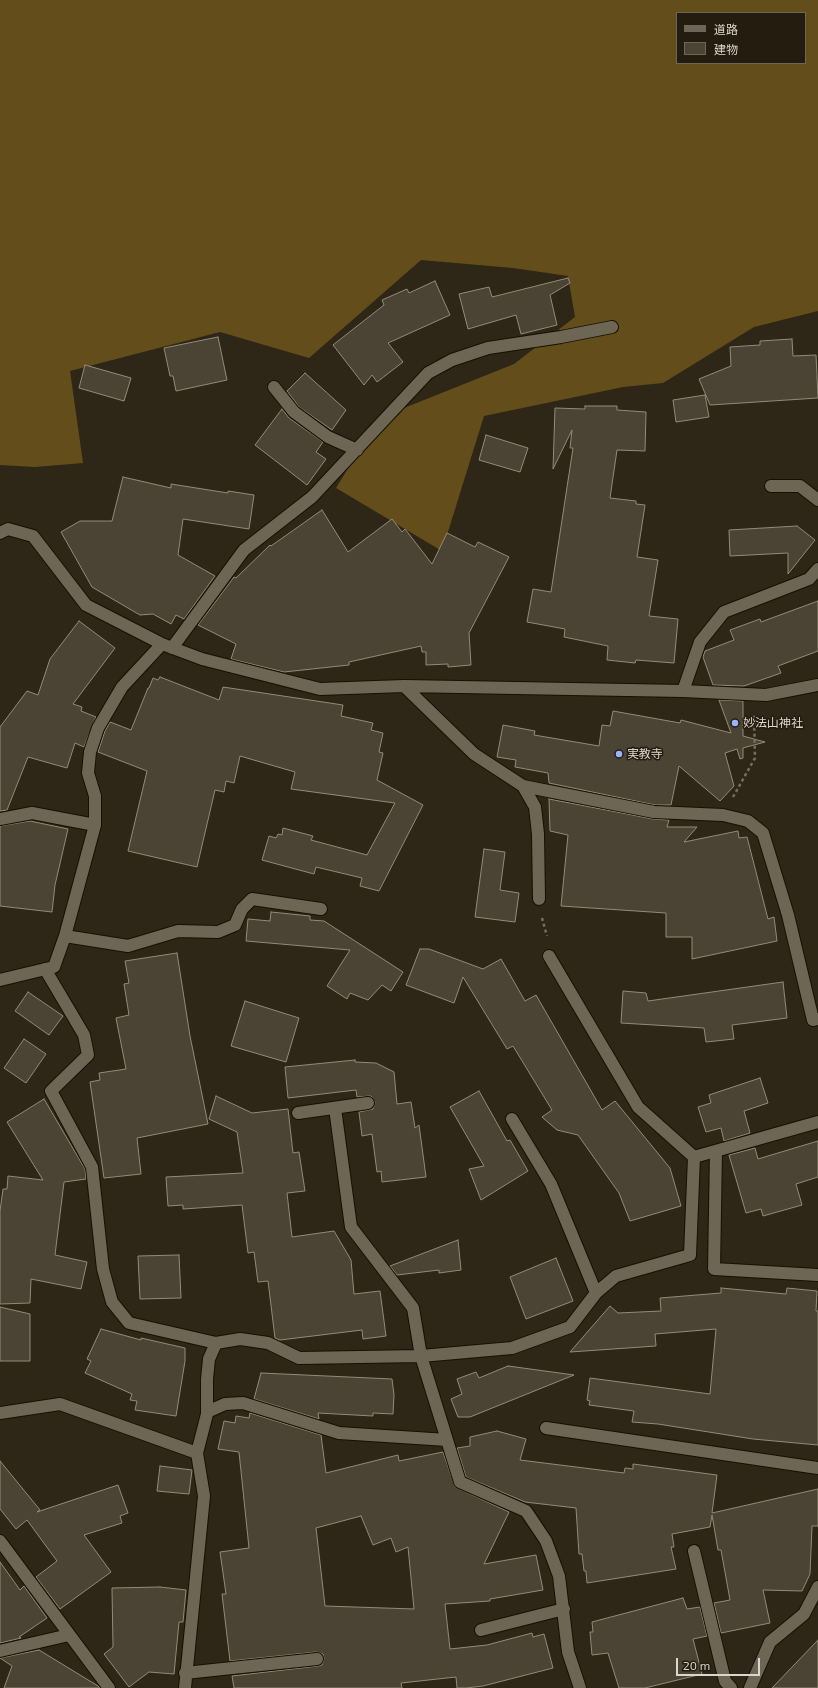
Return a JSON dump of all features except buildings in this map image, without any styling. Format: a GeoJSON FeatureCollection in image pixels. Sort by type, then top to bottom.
{"type":"FeatureCollection","features":[{"type":"Feature","properties":{"kind":"street"},"geometry":{"type":"LineString","coordinates":[[0,980],[54,967],[65,936],[95,825],[95,796],[88,773],[90,752],[98,728],[122,688],[167,646],[244,550],[312,497],[428,373],[452,360],[488,348],[561,337],[612,326]]}},
{"type":"Feature","properties":{"kind":"street"},"geometry":{"type":"LineString","coordinates":[[274,387],[294,412],[328,437],[357,450]]}},
{"type":"Feature","properties":{"kind":"street"},"geometry":{"type":"LineString","coordinates":[[771,486],[800,486],[818,500]]}},
{"type":"Feature","properties":{"kind":"street"},"geometry":{"type":"LineString","coordinates":[[0,533],[8,529],[33,536],[86,605],[167,646],[202,659],[320,689],[404,686],[683,691],[766,695],[818,685]]}},
{"type":"Feature","properties":{"kind":"street"},"geometry":{"type":"LineString","coordinates":[[683,691],[700,642],[724,612],[809,579],[818,569]]}},
{"type":"Feature","properties":{"kind":"street"},"geometry":{"type":"LineString","coordinates":[[404,686],[474,754],[523,786],[654,812],[723,815],[748,821],[763,833],[788,915],[812,1020],[818,1019]]}},
{"type":"Feature","properties":{"kind":"street"},"geometry":{"type":"LineString","coordinates":[[523,786],[535,807],[538,834],[539,899]]}},
{"type":"Feature","properties":{"kind":"street"},"geometry":{"type":"LineString","coordinates":[[0,819],[32,813],[95,825]]}},
{"type":"Feature","properties":{"kind":"street"},"geometry":{"type":"LineString","coordinates":[[65,936],[128,946],[178,931],[218,932],[235,925],[242,909],[252,899],[321,909]]}},
{"type":"Feature","properties":{"kind":"street"},"geometry":{"type":"LineString","coordinates":[[550,956],[638,1107],[694,1157]]}},
{"type":"Feature","properties":{"kind":"street"},"geometry":{"type":"LineString","coordinates":[[45,969],[84,1035],[88,1055],[51,1091],[92,1167],[103,1269],[112,1302],[129,1323],[216,1343],[240,1339],[268,1343],[299,1358],[421,1356],[512,1348],[570,1327],[596,1293],[616,1276],[690,1255],[694,1157]]}},
{"type":"Feature","properties":{"kind":"street"},"geometry":{"type":"LineString","coordinates":[[298,1113],[368,1103]]}},
{"type":"Feature","properties":{"kind":"street"},"geometry":{"type":"LineString","coordinates":[[335,1108],[351,1227],[413,1308],[421,1356],[460,1482],[526,1511],[546,1541],[557,1569],[564,1608],[568,1652],[580,1688]]}},
{"type":"Feature","properties":{"kind":"street"},"geometry":{"type":"LineString","coordinates":[[512,1120],[551,1184],[596,1293]]}},
{"type":"Feature","properties":{"kind":"street"},"geometry":{"type":"LineString","coordinates":[[694,1157],[818,1122]]}},
{"type":"Feature","properties":{"kind":"street"},"geometry":{"type":"LineString","coordinates":[[716,1151],[714,1269],[818,1275]]}},
{"type":"Feature","properties":{"kind":"street"},"geometry":{"type":"LineString","coordinates":[[184,1688],[204,1496],[197,1453],[207,1412],[207,1378],[209,1359],[216,1343]]}},
{"type":"Feature","properties":{"kind":"street"},"geometry":{"type":"LineString","coordinates":[[207,1412],[225,1404],[243,1403],[339,1433],[447,1440]]}},
{"type":"Feature","properties":{"kind":"street"},"geometry":{"type":"LineString","coordinates":[[0,1413],[60,1404],[197,1453]]}},
{"type":"Feature","properties":{"kind":"street"},"geometry":{"type":"LineString","coordinates":[[546,1428],[818,1468]]}},
{"type":"Feature","properties":{"kind":"street"},"geometry":{"type":"LineString","coordinates":[[0,1541],[109,1688]]}},
{"type":"Feature","properties":{"kind":"street"},"geometry":{"type":"LineString","coordinates":[[694,1551],[726,1680],[731,1688]]}},
{"type":"Feature","properties":{"kind":"street"},"geometry":{"type":"LineString","coordinates":[[750,1688],[770,1642],[804,1614],[818,1587]]}},
{"type":"Feature","properties":{"kind":"street"},"geometry":{"type":"LineString","coordinates":[[481,1630],[564,1608]]}},
{"type":"Feature","properties":{"kind":"street"},"geometry":{"type":"LineString","coordinates":[[0,1651],[69,1635]]}},
{"type":"Feature","properties":{"kind":"street"},"geometry":{"type":"LineString","coordinates":[[185,1673],[317,1659]]}},
{"type":"Feature","properties":{"kind":"path"},"geometry":{"type":"LineString","coordinates":[[723,815],[755,758],[754,694]]}},
{"type":"Feature","properties":{"kind":"path"},"geometry":{"type":"LineString","coordinates":[[539,899],[543,925],[551,948],[550,956]]}},
{"type":"Feature","properties":{"kind":"shaded area"},"geometry":{"type":"Polygon","coordinates":[[[0,0],[818,0],[818,311],[754,327],[663,383],[623,387],[484,416],[442,551],[336,488],[379,418],[514,364],[575,317],[568,276],[513,268],[421,260],[309,358],[220,332],[70,371],[83,463],[35,467],[0,465],[0,0]]]}},
{"type":"Feature","properties":{"kind":"place","name":"妙法山神社"},"geometry":{"type":"Point","coordinates":[735,723]}},
{"type":"Feature","properties":{"kind":"place","name":"実教寺"},"geometry":{"type":"Point","coordinates":[619,754]}}]}
